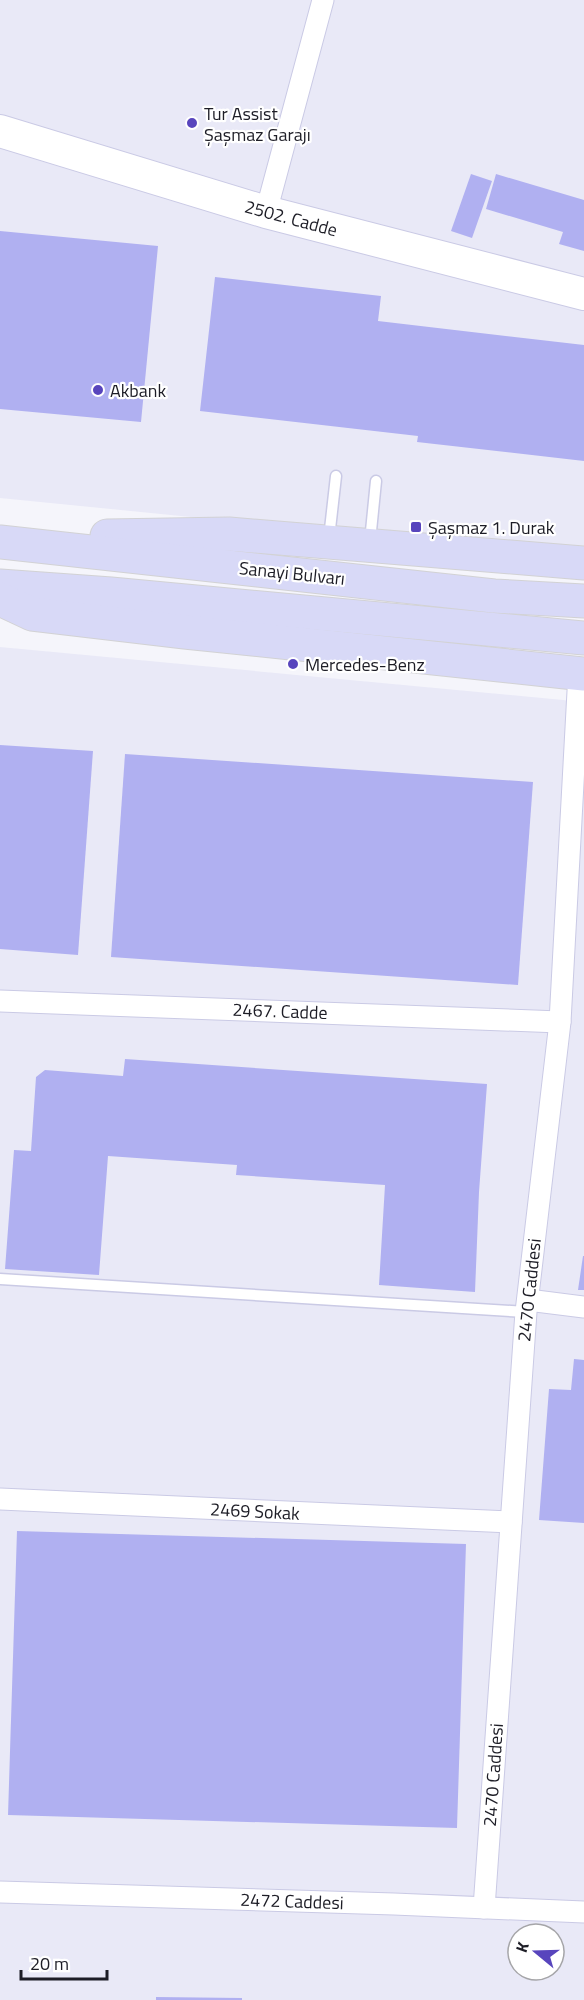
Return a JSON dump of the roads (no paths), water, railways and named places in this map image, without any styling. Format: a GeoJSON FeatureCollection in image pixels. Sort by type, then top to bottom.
{"type":"FeatureCollection","features":[{"type":"Feature","properties":{"kind":"main road"},"geometry":{"type":"LineString","coordinates":[[0,541],[229,534],[584,563]]}},
{"type":"Feature","properties":{"kind":"main road","name":"Sanayi Bulvarı"},"geometry":{"type":"LineString","coordinates":[[0,541],[483,594],[584,601]]}},
{"type":"Feature","properties":{"kind":"main road","name":"Sanayi Bulvarı"},"geometry":{"type":"LineString","coordinates":[[0,586],[123,595],[584,638]]}},
{"type":"Feature","properties":{"kind":"main road"},"geometry":{"type":"LineString","coordinates":[[0,599],[32,614],[581,674]]}},
{"type":"Feature","properties":{"kind":"street"},"geometry":{"type":"LineString","coordinates":[[266,212],[323,0]]}},
{"type":"Feature","properties":{"kind":"street","name":"2502. Cadde"},"geometry":{"type":"LineString","coordinates":[[0,131],[266,212],[584,294]]}},
{"type":"Feature","properties":{"kind":"street","name":"2470 Caddesi"},"geometry":{"type":"LineString","coordinates":[[484,1908],[527,1306],[560,1022],[581,674]]}},
{"type":"Feature","properties":{"kind":"street","name":"2467. Cadde"},"geometry":{"type":"LineString","coordinates":[[0,1001],[560,1022]]}},
{"type":"Feature","properties":{"kind":"street"},"geometry":{"type":"LineString","coordinates":[[527,1306],[584,1306]]}},
{"type":"Feature","properties":{"kind":"street","name":"2469 Sokak"},"geometry":{"type":"LineString","coordinates":[[0,1499],[511,1522]]}},
{"type":"Feature","properties":{"kind":"street","name":"2472 Caddesi"},"geometry":{"type":"LineString","coordinates":[[0,1892],[584,1912]]}},
{"type":"Feature","properties":{"kind":"lane"},"geometry":{"type":"LineString","coordinates":[[329,542],[336,476]]}},
{"type":"Feature","properties":{"kind":"lane"},"geometry":{"type":"LineString","coordinates":[[369,545],[376,481]]}},
{"type":"Feature","properties":{"kind":"lane"},"geometry":{"type":"LineString","coordinates":[[0,1279],[527,1306]]}},
{"type":"Feature","properties":{"kind":"place","name":"Tur Assist Şaşmaz Garajı"},"geometry":{"type":"Point","coordinates":[192,123]}},
{"type":"Feature","properties":{"kind":"place","name":"Akbank"},"geometry":{"type":"Point","coordinates":[98,390]}},
{"type":"Feature","properties":{"kind":"place","name":"Şaşmaz 1. Durak"},"geometry":{"type":"Point","coordinates":[416,527]}},
{"type":"Feature","properties":{"kind":"place","name":"Mercedes-Benz"},"geometry":{"type":"Point","coordinates":[293,664]}}]}
